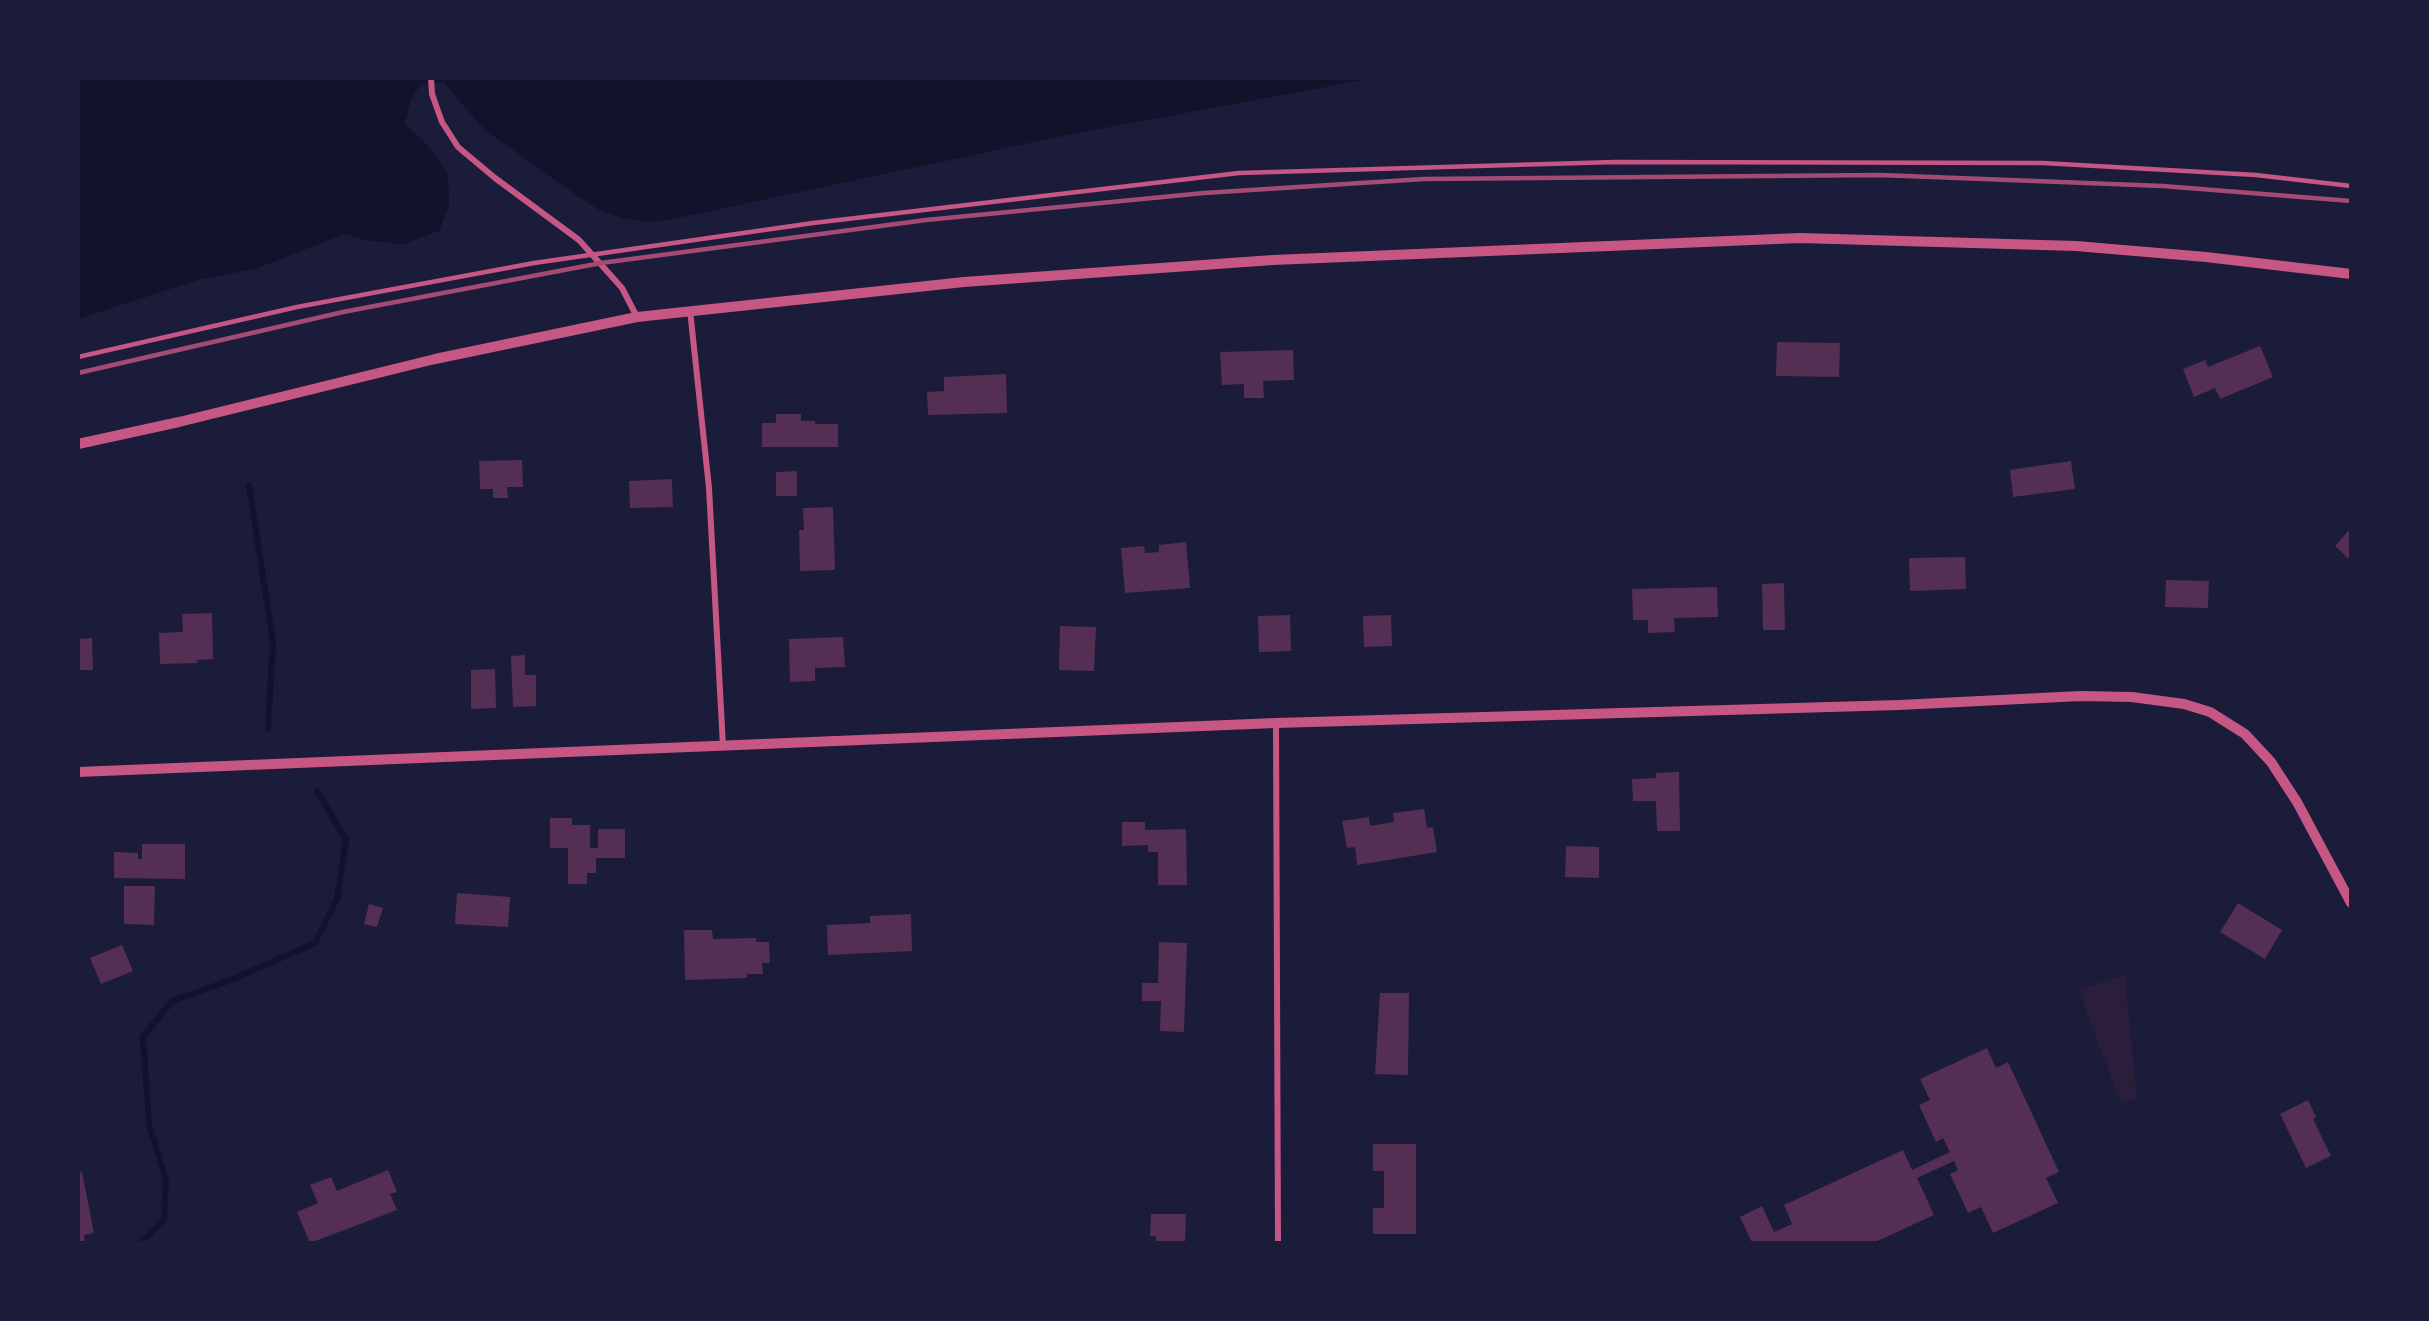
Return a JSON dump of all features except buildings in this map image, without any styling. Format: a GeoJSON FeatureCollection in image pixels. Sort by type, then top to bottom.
{"type":"FeatureCollection","features":[{"type":"Feature","properties":{"kind":"street"},"geometry":{"type":"LineString","coordinates":[[431,78],[432,94],[442,122],[459,147],[495,178],[579,240],[622,288],[638,317]]}},
{"type":"Feature","properties":{"kind":"street"},"geometry":{"type":"LineString","coordinates":[[78,444],[179,422],[435,359],[638,317],[964,282],[1273,260],[1753,238],[1976,241],[2076,246],[2206,257],[2351,274]]}},
{"type":"Feature","properties":{"kind":"street"},"geometry":{"type":"LineString","coordinates":[[690,310],[709,488],[723,746]]}},
{"type":"Feature","properties":{"kind":"street"},"geometry":{"type":"LineString","coordinates":[[78,772],[1276,723],[1887,706],[2081,696],[2132,697],[2184,704],[2210,712],[2245,734],[2271,762],[2297,802],[2351,903]]}},
{"type":"Feature","properties":{"kind":"street"},"geometry":{"type":"LineString","coordinates":[[1276,723],[1278,1243]]}},
{"type":"Feature","properties":{"kind":"lane"},"geometry":{"type":"LineString","coordinates":[[78,357],[297,307],[592,254],[813,223],[1239,173],[1614,162],[2043,163],[2256,175],[2351,186]]}},
{"type":"Feature","properties":{"kind":"shaded area"},"geometry":{"type":"Polygon","coordinates":[[[78,78],[1374,78],[1072,134],[668,220],[645,222],[601,211],[485,130],[443,82],[421,84],[411,99],[405,124],[428,146],[448,174],[449,205],[439,231],[403,244],[365,240],[344,234],[255,269],[201,279],[78,319],[78,78]]]}},
{"type":"Feature","properties":{"kind":"shaded area"},"geometry":{"type":"Polygon","coordinates":[[[2125,976],[2137,1100],[2120,1101],[2078,989],[2125,976]]]}},
{"type":"Feature","properties":{"kind":"waterway"},"geometry":{"type":"LineString","coordinates":[[249,485],[273,642],[268,729]]}},
{"type":"Feature","properties":{"kind":"waterway"},"geometry":{"type":"LineString","coordinates":[[141,1243],[164,1219],[166,1180],[149,1124],[143,1037],[172,1001],[231,980],[315,943],[337,899],[346,840],[317,791]]}},
{"type":"Feature","properties":{"kind":"railway"},"geometry":{"type":"LineString","coordinates":[[78,373],[343,312],[601,263],[926,220],[1204,193],[1424,179],[1880,175],[2163,186],[2351,201]]}}]}
